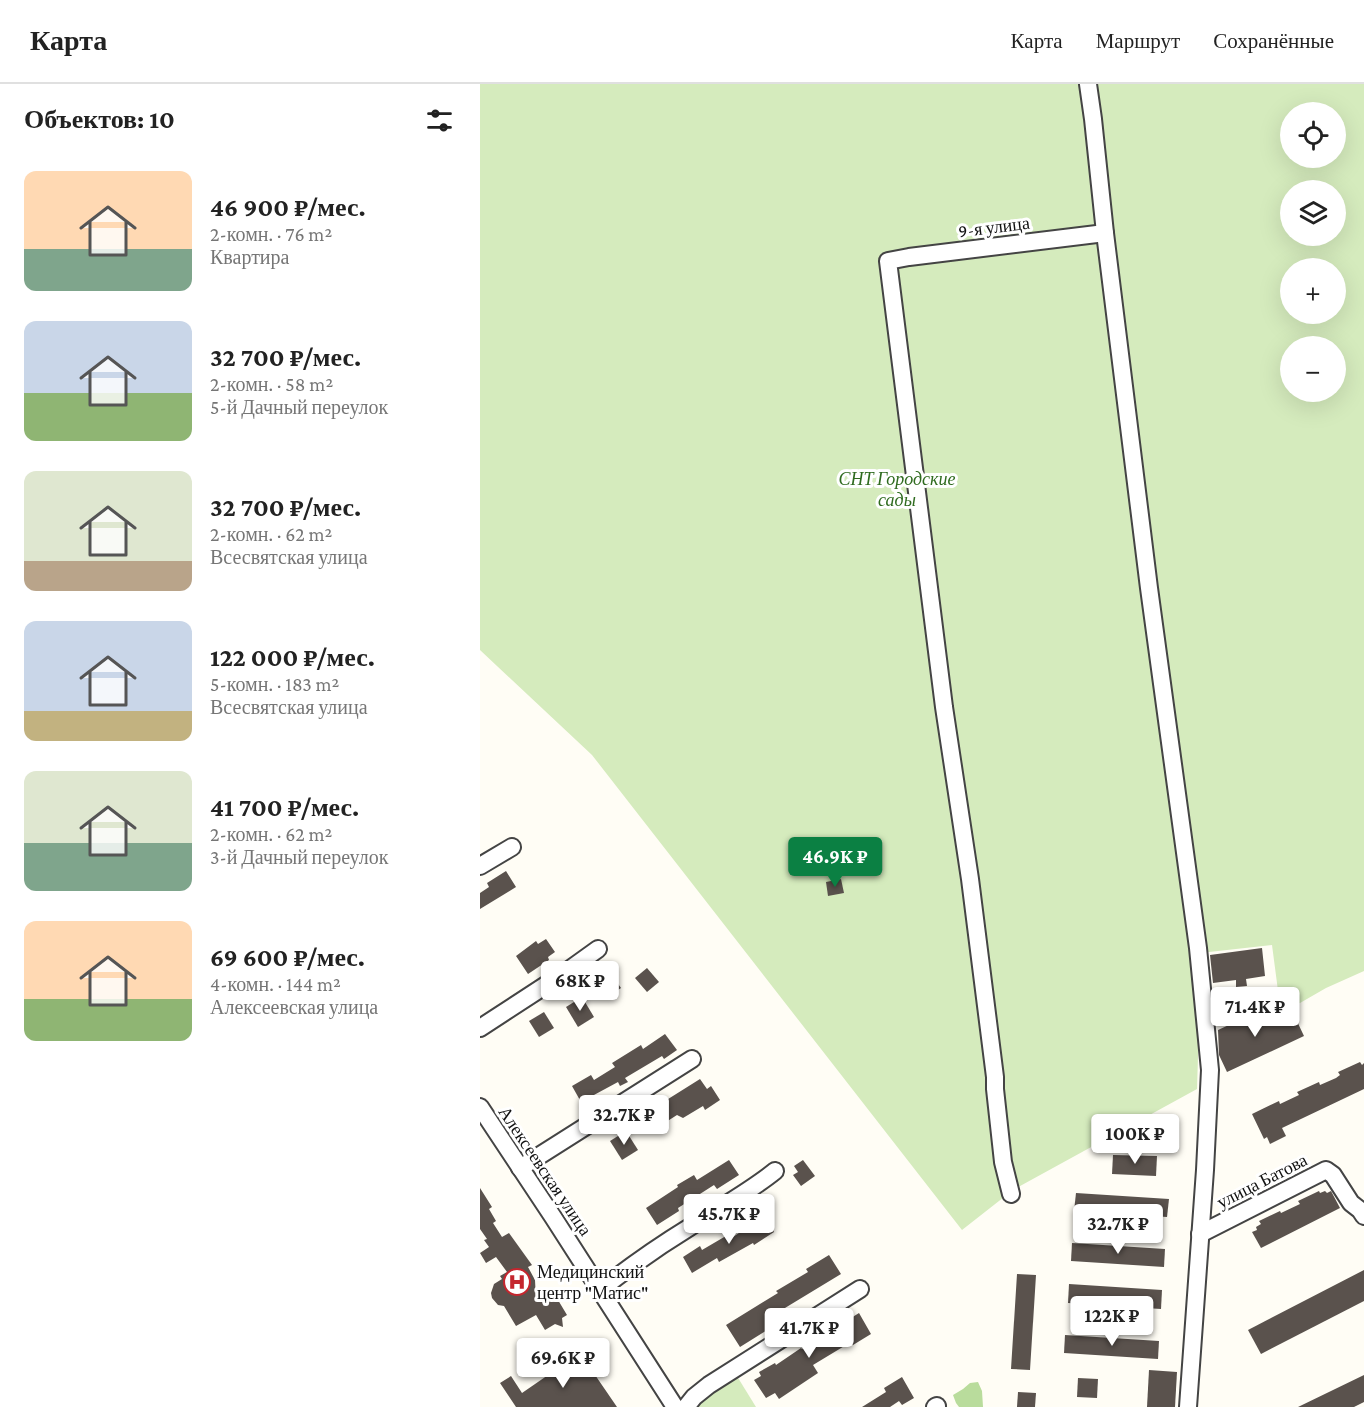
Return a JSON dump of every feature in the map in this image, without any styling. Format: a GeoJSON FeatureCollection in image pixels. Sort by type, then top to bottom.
{"type":"FeatureCollection","features":[{"type":"Feature","properties":{"kind":"street"},"geometry":{"type":"LineString","coordinates":[[1088,84],[1149,588],[1198,948],[1210,1070],[1188,1407]]}},
{"type":"Feature","properties":{"kind":"street","name":"9-я улица"},"geometry":{"type":"LineString","coordinates":[[1011,1194],[1003,1162],[994,1066],[970,879],[944,707],[888,261],[1105,233]]}},
{"type":"Feature","properties":{"kind":"street"},"geometry":{"type":"LineString","coordinates":[[480,866],[512,847]]}},
{"type":"Feature","properties":{"kind":"street"},"geometry":{"type":"LineString","coordinates":[[480,1028],[598,949]]}},
{"type":"Feature","properties":{"kind":"street"},"geometry":{"type":"LineString","coordinates":[[520,1168],[692,1059]]}},
{"type":"Feature","properties":{"kind":"street","name":"Алексеевская улица"},"geometry":{"type":"LineString","coordinates":[[480,1107],[675,1407]]}},
{"type":"Feature","properties":{"kind":"street","name":"улица Батова"},"geometry":{"type":"LineString","coordinates":[[1200,1234],[1326,1170],[1337,1179],[1351,1203],[1362,1213]]}},
{"type":"Feature","properties":{"kind":"street"},"geometry":{"type":"LineString","coordinates":[[600,1290],[688,1228],[758,1185],[775,1171]]}},
{"type":"Feature","properties":{"kind":"street"},"geometry":{"type":"LineString","coordinates":[[686,1407],[709,1385],[860,1289]]}},
{"type":"Feature","properties":{"kind":"green space","name":"СНТ Городские сады"},"geometry":{"type":"Polygon","coordinates":[[[480,84],[1364,84],[1364,971],[1300,1003],[1280,1006],[1272,945],[1191,954],[1199,1025],[1197,1089],[1013,1190],[962,1230],[592,755],[480,650],[480,84]]]}},
{"type":"Feature","properties":{"kind":"green space"},"geometry":{"type":"Polygon","coordinates":[[[735,1373],[756,1407],[690,1407],[735,1373]]]}},
{"type":"Feature","properties":{"kind":"green space"},"geometry":{"type":"Polygon","coordinates":[[[978,1382],[982,1391],[983,1407],[959,1407],[953,1395],[970,1383],[978,1382]]]}},
{"type":"Feature","properties":{"kind":"building"},"geometry":{"type":"Polygon","coordinates":[[[506,871],[516,887],[480,909],[480,893],[489,887],[487,883],[506,871]]]}},
{"type":"Feature","properties":{"kind":"building"},"geometry":{"type":"Polygon","coordinates":[[[841,879],[844,893],[828,896],[826,882],[841,879]]]}},
{"type":"Feature","properties":{"kind":"building"},"geometry":{"type":"Polygon","coordinates":[[[546,939],[555,952],[548,957],[549,960],[528,974],[516,956],[536,941],[538,944],[546,939]]]}},
{"type":"Feature","properties":{"kind":"building"},"geometry":{"type":"Polygon","coordinates":[[[1262,948],[1265,976],[1246,979],[1247,986],[1236,987],[1236,980],[1213,983],[1210,955],[1262,948]]]}},
{"type":"Feature","properties":{"kind":"building"},"geometry":{"type":"Polygon","coordinates":[[[647,968],[659,982],[647,992],[635,978],[647,968]]]}},
{"type":"Feature","properties":{"kind":"building"},"geometry":{"type":"Polygon","coordinates":[[[609,971],[621,988],[607,997],[595,980],[609,971]]]}},
{"type":"Feature","properties":{"kind":"building"},"geometry":{"type":"Polygon","coordinates":[[[582,997],[594,1017],[578,1027],[566,1007],[582,997]]]}},
{"type":"Feature","properties":{"kind":"building"},"geometry":{"type":"Polygon","coordinates":[[[1268,1007],[1275,1023],[1294,1015],[1304,1036],[1227,1072],[1219,1055],[1218,1030],[1268,1007]]]}},
{"type":"Feature","properties":{"kind":"building"},"geometry":{"type":"Polygon","coordinates":[[[544,1012],[554,1028],[539,1037],[529,1021],[544,1012]]]}},
{"type":"Feature","properties":{"kind":"building"},"geometry":{"type":"Polygon","coordinates":[[[665,1034],[677,1050],[664,1059],[662,1056],[625,1078],[628,1082],[620,1086],[618,1082],[581,1102],[572,1086],[591,1075],[594,1080],[615,1067],[612,1063],[641,1045],[643,1049],[665,1034]]]}},
{"type":"Feature","properties":{"kind":"building"},"geometry":{"type":"Polygon","coordinates":[[[1360,1062],[1362,1065],[1364,1063],[1364,1089],[1282,1128],[1286,1136],[1270,1144],[1267,1137],[1264,1139],[1252,1114],[1279,1101],[1280,1104],[1299,1095],[1297,1092],[1319,1082],[1320,1085],[1336,1078],[1340,1075],[1338,1072],[1360,1062]]]}},
{"type":"Feature","properties":{"kind":"building"},"geometry":{"type":"Polygon","coordinates":[[[700,1079],[707,1089],[711,1086],[720,1100],[705,1110],[703,1106],[683,1118],[677,1115],[666,1122],[657,1106],[700,1079]]]}},
{"type":"Feature","properties":{"kind":"building"},"geometry":{"type":"Polygon","coordinates":[[[626,1131],[638,1150],[622,1160],[610,1141],[626,1131]]]}},
{"type":"Feature","properties":{"kind":"building"},"geometry":{"type":"Polygon","coordinates":[[[1113,1155],[1157,1156],[1156,1176],[1112,1174],[1113,1155]]]}},
{"type":"Feature","properties":{"kind":"building"},"geometry":{"type":"Polygon","coordinates":[[[729,1160],[739,1175],[717,1189],[714,1185],[678,1208],[679,1211],[657,1225],[646,1208],[694,1175],[697,1180],[729,1160]]]}},
{"type":"Feature","properties":{"kind":"building"},"geometry":{"type":"Polygon","coordinates":[[[803,1160],[815,1176],[801,1186],[793,1175],[798,1172],[794,1166],[803,1160]]]}},
{"type":"Feature","properties":{"kind":"building","name":"Медицинский центр \"Матис\""},"geometry":{"type":"Polygon","coordinates":[[[480,1188],[492,1207],[489,1209],[496,1221],[493,1223],[502,1237],[509,1233],[532,1265],[528,1267],[535,1280],[536,1300],[552,1290],[567,1315],[562,1318],[563,1327],[555,1324],[545,1330],[536,1315],[516,1326],[504,1306],[498,1305],[492,1298],[494,1284],[502,1279],[500,1276],[507,1272],[496,1257],[486,1263],[480,1253],[489,1247],[480,1229],[480,1188]]]}},
{"type":"Feature","properties":{"kind":"building"},"geometry":{"type":"Polygon","coordinates":[[[1319,1191],[1327,1193],[1331,1191],[1340,1208],[1261,1248],[1252,1232],[1257,1230],[1256,1227],[1261,1224],[1259,1221],[1300,1204],[1298,1201],[1319,1191]]]}},
{"type":"Feature","properties":{"kind":"building"},"geometry":{"type":"Polygon","coordinates":[[[1076,1193],[1169,1199],[1167,1217],[1074,1211],[1076,1193]]]}},
{"type":"Feature","properties":{"kind":"building"},"geometry":{"type":"Polygon","coordinates":[[[764,1216],[774,1232],[754,1245],[753,1243],[719,1262],[717,1258],[692,1273],[683,1257],[700,1246],[702,1250],[731,1233],[733,1237],[764,1216]]]}},
{"type":"Feature","properties":{"kind":"building"},"geometry":{"type":"Polygon","coordinates":[[[1072,1243],[1165,1249],[1164,1267],[1071,1261],[1072,1243]]]}},
{"type":"Feature","properties":{"kind":"building"},"geometry":{"type":"Polygon","coordinates":[[[829,1255],[841,1274],[780,1311],[785,1319],[740,1347],[726,1325],[778,1293],[776,1291],[808,1272],[806,1269],[829,1255]]]}},
{"type":"Feature","properties":{"kind":"building"},"geometry":{"type":"Polygon","coordinates":[[[1364,1270],[1364,1301],[1261,1354],[1248,1330],[1364,1270]]]}},
{"type":"Feature","properties":{"kind":"building"},"geometry":{"type":"Polygon","coordinates":[[[1017,1274],[1036,1275],[1030,1370],[1011,1369],[1017,1274]]]}},
{"type":"Feature","properties":{"kind":"building"},"geometry":{"type":"Polygon","coordinates":[[[1069,1284],[1162,1290],[1161,1309],[1068,1303],[1069,1284]]]}},
{"type":"Feature","properties":{"kind":"building"},"geometry":{"type":"Polygon","coordinates":[[[859,1313],[871,1334],[853,1345],[851,1342],[813,1365],[818,1373],[779,1399],[775,1393],[766,1398],[754,1380],[761,1376],[759,1372],[775,1363],[776,1365],[859,1313]]]}},
{"type":"Feature","properties":{"kind":"building"},"geometry":{"type":"Polygon","coordinates":[[[1065,1335],[1159,1341],[1158,1359],[1064,1353],[1065,1335]]]}},
{"type":"Feature","properties":{"kind":"building"},"geometry":{"type":"Polygon","coordinates":[[[580,1353],[617,1407],[516,1407],[500,1383],[511,1376],[522,1393],[580,1353]]]}},
{"type":"Feature","properties":{"kind":"building"},"geometry":{"type":"Polygon","coordinates":[[[1149,1370],[1177,1372],[1175,1407],[1147,1407],[1149,1370]]]}},
{"type":"Feature","properties":{"kind":"building"},"geometry":{"type":"Polygon","coordinates":[[[1364,1375],[1364,1402],[1354,1407],[1298,1407],[1364,1375]]]}},
{"type":"Feature","properties":{"kind":"building"},"geometry":{"type":"Polygon","coordinates":[[[902,1377],[914,1398],[902,1405],[899,1401],[890,1407],[862,1407],[886,1392],[884,1388],[902,1377]]]}},
{"type":"Feature","properties":{"kind":"building"},"geometry":{"type":"Polygon","coordinates":[[[1078,1378],[1098,1379],[1097,1398],[1077,1397],[1078,1378]]]}},
{"type":"Feature","properties":{"kind":"building"},"geometry":{"type":"Polygon","coordinates":[[[1018,1392],[1036,1393],[1035,1407],[1017,1407],[1018,1392]]]}},
{"type":"Feature","properties":{"kind":"place","name":"Медицинский центр \"Матис\""},"geometry":{"type":"Point","coordinates":[517,1282]}}]}
